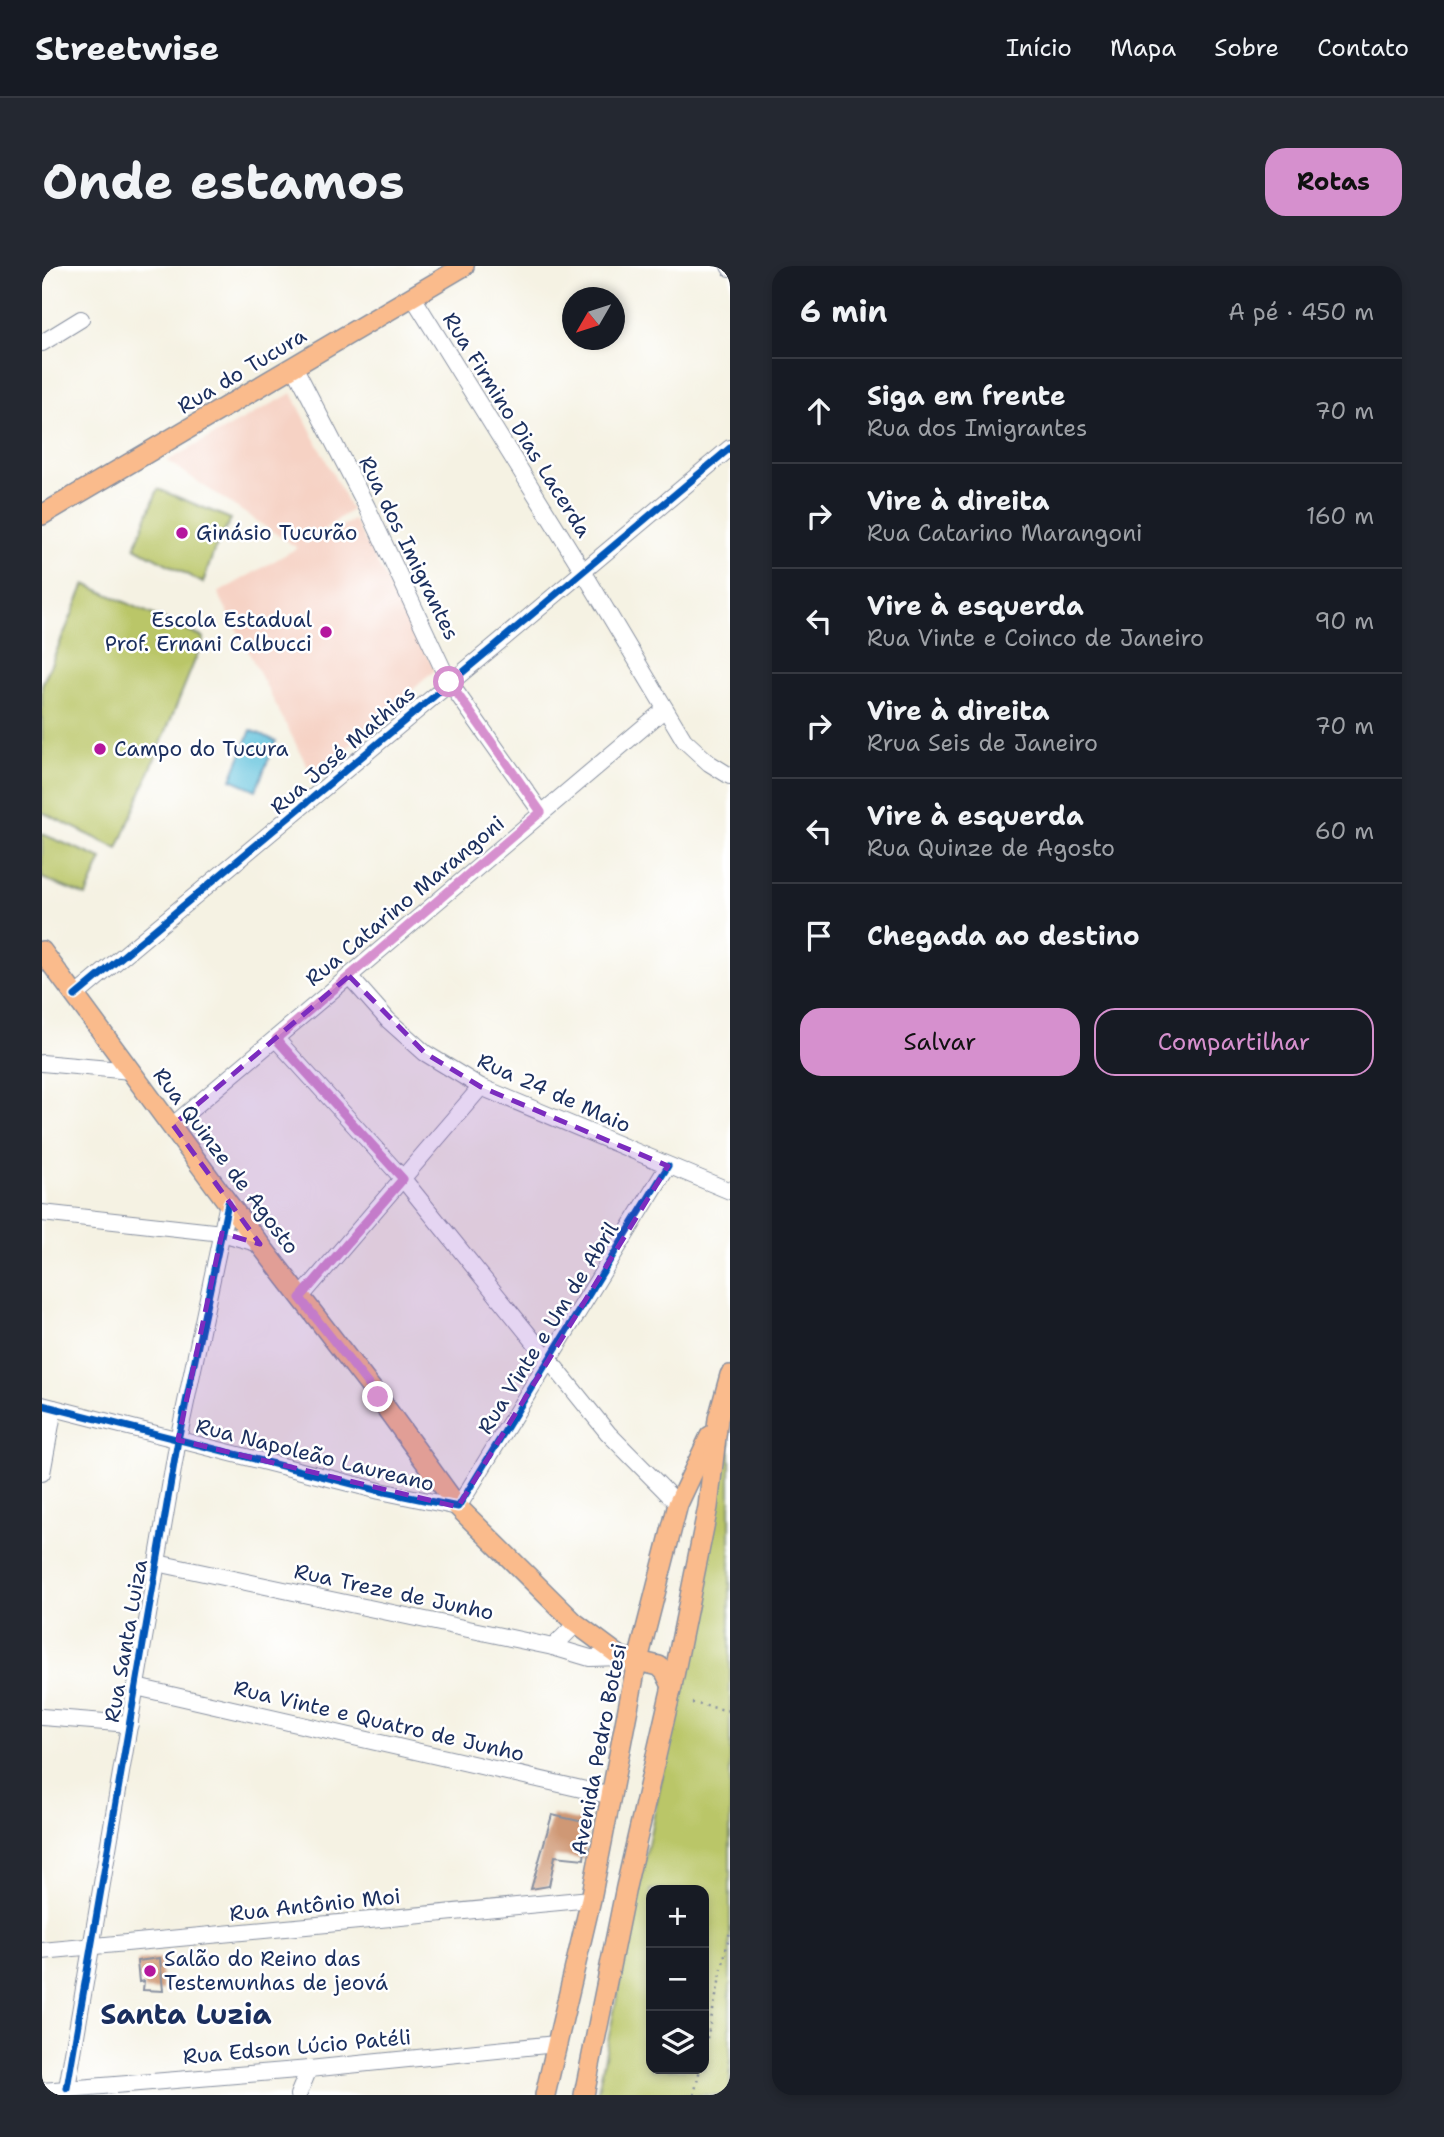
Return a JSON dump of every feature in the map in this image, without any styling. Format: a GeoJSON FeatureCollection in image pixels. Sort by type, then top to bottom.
{"type":"FeatureCollection","features":[{"type":"Feature","properties":{"kind":"main road","name":"Rua do Tucura"},"geometry":{"type":"LineString","coordinates":[[42,515],[464,266]]}},
{"type":"Feature","properties":{"kind":"main road","name":"Rua Quinze de Agosto"},"geometry":{"type":"LineString","coordinates":[[42,951],[458,1507],[574,1622],[630,1659],[659,1666],[673,1686]]}},
{"type":"Feature","properties":{"kind":"main road","name":"Avenida Pedro Botesi"},"geometry":{"type":"LineString","coordinates":[[584,2095],[626,1887],[673,1686],[708,1507],[718,1419],[730,1375]]}},
{"type":"Feature","properties":{"kind":"main road","name":"Avenida Pedro Botesi"},"geometry":{"type":"LineString","coordinates":[[545,2095],[592,1899],[612,1796],[630,1659],[678,1504],[718,1419]]}},
{"type":"Feature","properties":{"kind":"main road"},"geometry":{"type":"LineString","coordinates":[[592,1899],[626,1887]]}},
{"type":"Feature","properties":{"kind":"street","name":"Rua Firmino Dias Lacerda"},"geometry":{"type":"LineString","coordinates":[[413,297],[684,740],[709,763],[730,776]]}},
{"type":"Feature","properties":{"kind":"street"},"geometry":{"type":"LineString","coordinates":[[42,343],[81,319]]}},
{"type":"Feature","properties":{"kind":"street","name":"Rua dos Imigrantes"},"geometry":{"type":"LineString","coordinates":[[294,366],[368,507],[449,682],[541,812]]}},
{"type":"Feature","properties":{"kind":"street","name":"Rua José Mathias"},"geometry":{"type":"LineString","coordinates":[[75,996],[730,448]]}},
{"type":"Feature","properties":{"kind":"street","name":"Rua Catarino Marangoni"},"geometry":{"type":"LineString","coordinates":[[173,1125],[665,709]]}},
{"type":"Feature","properties":{"kind":"street","name":"Rua 24 de Maio"},"geometry":{"type":"LineString","coordinates":[[349,976],[388,1020],[425,1053],[481,1087],[730,1191]]}},
{"type":"Feature","properties":{"kind":"street"},"geometry":{"type":"LineString","coordinates":[[276,1039],[403,1179],[608,1433],[678,1504]]}},
{"type":"Feature","properties":{"kind":"street"},"geometry":{"type":"LineString","coordinates":[[42,1063],[131,1071]]}},
{"type":"Feature","properties":{"kind":"street"},"geometry":{"type":"LineString","coordinates":[[300,1298],[481,1087]]}},
{"type":"Feature","properties":{"kind":"street","name":"Rua Vinte e Um de Abril"},"geometry":{"type":"LineString","coordinates":[[458,1507],[668,1166]]}},
{"type":"Feature","properties":{"kind":"street","name":"Rua Santa Luiza"},"geometry":{"type":"LineString","coordinates":[[67,2088],[178,1440],[228,1203]]}},
{"type":"Feature","properties":{"kind":"street"},"geometry":{"type":"LineString","coordinates":[[42,1213],[222,1233],[260,1244]]}},
{"type":"Feature","properties":{"kind":"street"},"geometry":{"type":"LineString","coordinates":[[42,1474],[48,1407]]}},
{"type":"Feature","properties":{"kind":"street","name":"Rua Napoleão Laureano"},"geometry":{"type":"LineString","coordinates":[[48,1407],[380,1491],[458,1507]]}},
{"type":"Feature","properties":{"kind":"street","name":"Rua Treze de Junho"},"geometry":{"type":"LineString","coordinates":[[157,1563],[553,1647],[590,1658],[630,1659]]}},
{"type":"Feature","properties":{"kind":"street"},"geometry":{"type":"LineString","coordinates":[[553,1647],[574,1622]]}},
{"type":"Feature","properties":{"kind":"street","name":"Rua Vinte e Quatro de Junho"},"geometry":{"type":"LineString","coordinates":[[136,1687],[612,1796]]}},
{"type":"Feature","properties":{"kind":"street"},"geometry":{"type":"LineString","coordinates":[[42,1717],[130,1724]]}},
{"type":"Feature","properties":{"kind":"street","name":"Rua Antônio Moi"},"geometry":{"type":"LineString","coordinates":[[42,1951],[592,1899]]}},
{"type":"Feature","properties":{"kind":"street","name":"Rua Edson Lúcio Patéli"},"geometry":{"type":"LineString","coordinates":[[42,2091],[556,2044]]}},
{"type":"Feature","properties":{"kind":"street"},"geometry":{"type":"LineString","coordinates":[[298,2095],[309,2068]]}},
{"type":"Feature","properties":{"kind":"path"},"geometry":{"type":"LineString","coordinates":[[692,1703],[730,1712]]}},
{"type":"Feature","properties":{"kind":"path"},"geometry":{"type":"LineString","coordinates":[[709,2029],[730,1931]]}},
{"type":"Feature","properties":{"kind":"path"},"geometry":{"type":"LineString","coordinates":[[694,2095],[699,2074]]}},
{"type":"Feature","properties":{"kind":"highlighted area"},"geometry":{"type":"Polygon","coordinates":[[[349,976],[425,1053],[481,1087],[668,1166],[458,1507],[178,1440],[222,1233],[260,1244],[173,1125],[349,976]]]}},
{"type":"Feature","properties":{"kind":"shaded area","name":"Escola Estadual Prof. Ernani Calbucci"},"geometry":{"type":"Polygon","coordinates":[[[292,393],[351,510],[303,545],[354,520],[435,670],[313,777],[218,593],[297,548],[167,461],[292,393]]]}},
{"type":"Feature","properties":{"kind":"green space","name":"Ginásio Tucurão"},"geometry":{"type":"Polygon","coordinates":[[[158,489],[231,519],[214,551],[203,583],[135,547],[158,489]]]}},
{"type":"Feature","properties":{"kind":"green space","name":"Campo do Tucura"},"geometry":{"type":"Polygon","coordinates":[[[85,584],[204,638],[118,849],[42,812],[42,685],[85,584]]]}},
{"type":"Feature","properties":{"kind":"green space"},"geometry":{"type":"Polygon","coordinates":[[[42,834],[102,859],[86,896],[42,878],[42,834]]]}},
{"type":"Feature","properties":{"kind":"green space"},"geometry":{"type":"Polygon","coordinates":[[[730,1440],[730,2095],[597,2095],[730,1440]]]}},
{"type":"Feature","properties":{"kind":"water"},"geometry":{"type":"Polygon","coordinates":[[[251,730],[276,741],[256,790],[231,779],[251,730]]]}},
{"type":"Feature","properties":{"kind":"building"},"geometry":{"type":"Polygon","coordinates":[[[552,1815],[588,1823],[584,1859],[555,1856],[549,1886],[531,1889],[552,1815]]]}},
{"type":"Feature","properties":{"kind":"building","name":"Salão do Reino das Testemunhas de jeová"},"geometry":{"type":"Polygon","coordinates":[[[160,1958],[163,1991],[143,1990],[144,1981],[139,1982],[137,1961],[160,1958]]]}},
{"type":"Feature","properties":{"kind":"cycle path"},"geometry":{"type":"LineString","coordinates":[[75,996],[730,448]]}},
{"type":"Feature","properties":{"kind":"cycle path"},"geometry":{"type":"LineString","coordinates":[[42,1405],[380,1491],[458,1507],[668,1166]]}},
{"type":"Feature","properties":{"kind":"cycle path"},"geometry":{"type":"LineString","coordinates":[[67,2088],[178,1440],[228,1203]]}},
{"type":"Feature","properties":{"kind":"place","name":"Ginásio Tucurão"},"geometry":{"type":"Point","coordinates":[182,533]}},
{"type":"Feature","properties":{"kind":"place","name":"Escola Estadual Prof. Ernani Calbucci"},"geometry":{"type":"Point","coordinates":[326,632]}},
{"type":"Feature","properties":{"kind":"place","name":"Campo do Tucura"},"geometry":{"type":"Point","coordinates":[100,749]}},
{"type":"Feature","properties":{"kind":"place","name":"Salão do Reino das Testemunhas de jeová"},"geometry":{"type":"Point","coordinates":[150,1971]}},
{"type":"Feature","properties":{"kind":"district","name":"Santa Luzia"},"geometry":{"type":"Point","coordinates":[186,2014]}},
{"type":"Feature","properties":{"kind":"route"},"geometry":{"type":"LineString","coordinates":[[378,1397],[300,1298],[403,1179],[276,1039],[541,812],[449,682]]}}]}
